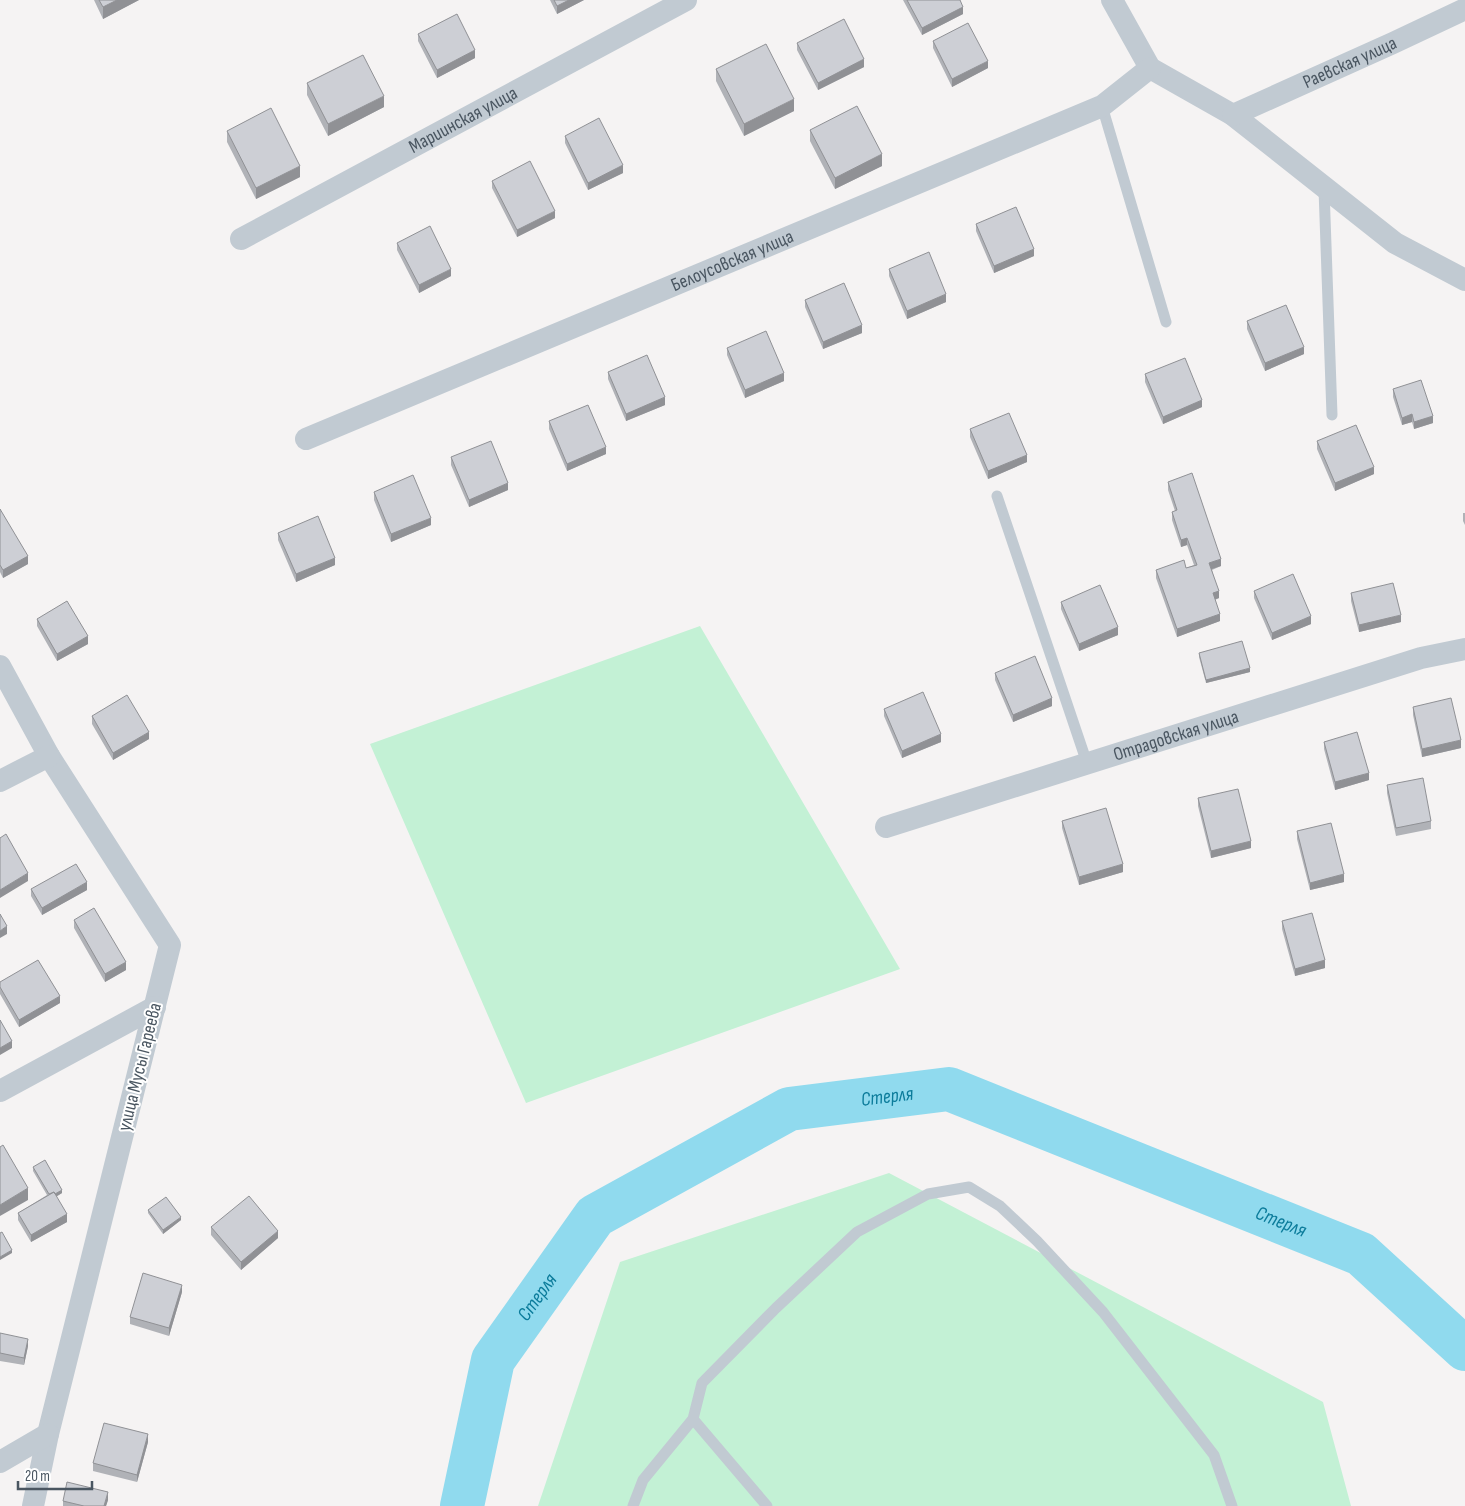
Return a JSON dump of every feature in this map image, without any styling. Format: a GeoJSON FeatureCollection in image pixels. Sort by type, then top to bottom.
{"type":"FeatureCollection","features":[{"type":"Feature","properties":{"kind":"street","name":"Мариинская улица"},"geometry":{"type":"LineString","coordinates":[[241,240],[686,0]]}},
{"type":"Feature","properties":{"kind":"street"},"geometry":{"type":"LineString","coordinates":[[1112,0],[1150,68],[1233,116],[1395,243],[1465,280]]}},
{"type":"Feature","properties":{"kind":"street","name":"Раевская улица"},"geometry":{"type":"LineString","coordinates":[[1233,116],[1465,8]]}},
{"type":"Feature","properties":{"kind":"street","name":"Белоусовская улица"},"geometry":{"type":"LineString","coordinates":[[306,439],[1102,106],[1150,68]]}},
{"type":"Feature","properties":{"kind":"street","name":"Отрадовская улица"},"geometry":{"type":"LineString","coordinates":[[886,827],[1421,658],[1465,649]]}},
{"type":"Feature","properties":{"kind":"street","name":"улица Мусы Гареева"},"geometry":{"type":"LineString","coordinates":[[0,666],[50,756],[170,945],[48,1434],[33,1506]]}},
{"type":"Feature","properties":{"kind":"street"},"geometry":{"type":"LineString","coordinates":[[0,781],[50,756]]}},
{"type":"Feature","properties":{"kind":"street"},"geometry":{"type":"LineString","coordinates":[[0,1091],[155,1007]]}},
{"type":"Feature","properties":{"kind":"street"},"geometry":{"type":"LineString","coordinates":[[0,1462],[48,1434]]}},
{"type":"Feature","properties":{"kind":"lane"},"geometry":{"type":"LineString","coordinates":[[1102,106],[1166,322]]}},
{"type":"Feature","properties":{"kind":"lane"},"geometry":{"type":"LineString","coordinates":[[1324,188],[1332,415]]}},
{"type":"Feature","properties":{"kind":"lane"},"geometry":{"type":"LineString","coordinates":[[997,496],[1087,763]]}},
{"type":"Feature","properties":{"kind":"lane"},"geometry":{"type":"LineString","coordinates":[[633,1506],[643,1480],[693,1419],[702,1384],[776,1308],[857,1232],[928,1194],[969,1187],[1000,1206],[1103,1312],[1214,1455],[1232,1506]]}},
{"type":"Feature","properties":{"kind":"lane"},"geometry":{"type":"LineString","coordinates":[[693,1419],[767,1506]]}},
{"type":"Feature","properties":{"kind":"green space"},"geometry":{"type":"Polygon","coordinates":[[[700,626],[900,969],[526,1103],[370,744],[700,626]]]}},
{"type":"Feature","properties":{"kind":"green space"},"geometry":{"type":"Polygon","coordinates":[[[889,1173],[1323,1402],[1351,1506],[538,1506],[620,1262],[889,1173]]]}},
{"type":"Feature","properties":{"kind":"building"},"geometry":{"type":"Polygon","coordinates":[[[99,0],[117,0],[103,7],[99,0]]]}},
{"type":"Feature","properties":{"kind":"building"},"geometry":{"type":"Polygon","coordinates":[[[554,0],[569,0],[557,6],[554,0]]]}},
{"type":"Feature","properties":{"kind":"building"},"geometry":{"type":"Polygon","coordinates":[[[907,0],[960,0],[963,7],[922,28],[907,0]]]}},
{"type":"Feature","properties":{"kind":"building"},"geometry":{"type":"Polygon","coordinates":[[[457,14],[475,50],[437,70],[418,34],[457,14]]]}},
{"type":"Feature","properties":{"kind":"building"},"geometry":{"type":"Polygon","coordinates":[[[844,19],[864,59],[818,83],[797,43],[844,19]]]}},
{"type":"Feature","properties":{"kind":"building"},"geometry":{"type":"Polygon","coordinates":[[[968,23],[988,61],[952,79],[933,41],[968,23]]]}},
{"type":"Feature","properties":{"kind":"building"},"geometry":{"type":"Polygon","coordinates":[[[766,44],[794,99],[744,124],[716,69],[766,44]]]}},
{"type":"Feature","properties":{"kind":"building"},"geometry":{"type":"Polygon","coordinates":[[[363,55],[384,96],[328,124],[307,83],[363,55]]]}},
{"type":"Feature","properties":{"kind":"building"},"geometry":{"type":"Polygon","coordinates":[[[857,106],[882,154],[835,178],[810,130],[857,106]]]}},
{"type":"Feature","properties":{"kind":"building"},"geometry":{"type":"Polygon","coordinates":[[[271,108],[300,166],[256,188],[227,131],[271,108]]]}},
{"type":"Feature","properties":{"kind":"building"},"geometry":{"type":"Polygon","coordinates":[[[599,118],[623,165],[588,183],[565,136],[599,118]]]}},
{"type":"Feature","properties":{"kind":"building"},"geometry":{"type":"Polygon","coordinates":[[[530,161],[555,211],[517,230],[492,181],[530,161]]]}},
{"type":"Feature","properties":{"kind":"building"},"geometry":{"type":"Polygon","coordinates":[[[1016,207],[1034,249],[994,266],[976,224],[1016,207]]]}},
{"type":"Feature","properties":{"kind":"building"},"geometry":{"type":"Polygon","coordinates":[[[430,226],[451,269],[419,285],[397,243],[430,226]]]}},
{"type":"Feature","properties":{"kind":"building"},"geometry":{"type":"Polygon","coordinates":[[[929,252],[946,294],[907,311],[889,269],[929,252]]]}},
{"type":"Feature","properties":{"kind":"building"},"geometry":{"type":"Polygon","coordinates":[[[844,283],[862,325],[823,342],[805,300],[844,283]]]}},
{"type":"Feature","properties":{"kind":"building"},"geometry":{"type":"Polygon","coordinates":[[[1286,305],[1304,347],[1265,363],[1247,321],[1286,305]]]}},
{"type":"Feature","properties":{"kind":"building"},"geometry":{"type":"Polygon","coordinates":[[[766,331],[784,373],[745,390],[727,348],[766,331]]]}},
{"type":"Feature","properties":{"kind":"building"},"geometry":{"type":"Polygon","coordinates":[[[647,355],[665,397],[626,414],[608,372],[647,355]]]}},
{"type":"Feature","properties":{"kind":"building"},"geometry":{"type":"Polygon","coordinates":[[[1185,358],[1202,400],[1163,417],[1145,374],[1185,358]]]}},
{"type":"Feature","properties":{"kind":"building"},"geometry":{"type":"Polygon","coordinates":[[[1421,380],[1433,416],[1414,422],[1412,414],[1402,418],[1393,389],[1421,380]]]}},
{"type":"Feature","properties":{"kind":"building"},"geometry":{"type":"Polygon","coordinates":[[[588,405],[606,447],[567,464],[549,421],[588,405]]]}},
{"type":"Feature","properties":{"kind":"building"},"geometry":{"type":"Polygon","coordinates":[[[1009,413],[1027,455],[988,471],[970,429],[1009,413]]]}},
{"type":"Feature","properties":{"kind":"building"},"geometry":{"type":"Polygon","coordinates":[[[1356,425],[1374,467],[1335,483],[1317,441],[1356,425]]]}},
{"type":"Feature","properties":{"kind":"building"},"geometry":{"type":"Polygon","coordinates":[[[491,441],[508,483],[469,500],[451,457],[491,441]]]}},
{"type":"Feature","properties":{"kind":"building"},"geometry":{"type":"Polygon","coordinates":[[[1192,473],[1221,559],[1209,563],[1219,591],[1213,593],[1220,614],[1177,629],[1156,570],[1184,560],[1186,568],[1197,565],[1187,538],[1181,540],[1172,512],[1177,510],[1168,482],[1192,473]]]}},
{"type":"Feature","properties":{"kind":"building"},"geometry":{"type":"Polygon","coordinates":[[[413,475],[431,518],[391,534],[374,492],[413,475]]]}},
{"type":"Feature","properties":{"kind":"building"},"geometry":{"type":"Polygon","coordinates":[[[0,509],[28,556],[3,570],[0,565],[0,509]]]}},
{"type":"Feature","properties":{"kind":"building"},"geometry":{"type":"Polygon","coordinates":[[[318,516],[335,558],[296,574],[278,533],[318,516]]]}},
{"type":"Feature","properties":{"kind":"building"},"geometry":{"type":"Polygon","coordinates":[[[1293,574],[1311,616],[1272,633],[1254,591],[1293,574]]]}},
{"type":"Feature","properties":{"kind":"building"},"geometry":{"type":"Polygon","coordinates":[[[1393,583],[1401,615],[1359,625],[1351,593],[1393,583]]]}},
{"type":"Feature","properties":{"kind":"building"},"geometry":{"type":"Polygon","coordinates":[[[1100,585],[1118,627],[1079,644],[1061,602],[1100,585]]]}},
{"type":"Feature","properties":{"kind":"building"},"geometry":{"type":"Polygon","coordinates":[[[67,601],[88,636],[57,654],[37,619],[67,601]]]}},
{"type":"Feature","properties":{"kind":"building"},"geometry":{"type":"Polygon","coordinates":[[[1242,641],[1250,668],[1206,680],[1199,653],[1242,641]]]}},
{"type":"Feature","properties":{"kind":"building"},"geometry":{"type":"Polygon","coordinates":[[[1035,656],[1052,698],[1013,715],[995,673],[1035,656]]]}},
{"type":"Feature","properties":{"kind":"building"},"geometry":{"type":"Polygon","coordinates":[[[923,692],[941,734],[902,751],[884,709],[923,692]]]}},
{"type":"Feature","properties":{"kind":"building"},"geometry":{"type":"Polygon","coordinates":[[[127,695],[149,732],[113,753],[92,716],[127,695]]]}},
{"type":"Feature","properties":{"kind":"building"},"geometry":{"type":"Polygon","coordinates":[[[1451,698],[1461,740],[1422,749],[1413,707],[1451,698]]]}},
{"type":"Feature","properties":{"kind":"building"},"geometry":{"type":"Polygon","coordinates":[[[1357,732],[1369,773],[1335,782],[1324,742],[1357,732]]]}},
{"type":"Feature","properties":{"kind":"building"},"geometry":{"type":"Polygon","coordinates":[[[1423,778],[1431,821],[1396,828],[1387,785],[1423,778]]]}},
{"type":"Feature","properties":{"kind":"building"},"geometry":{"type":"Polygon","coordinates":[[[1238,789],[1251,841],[1211,851],[1198,798],[1238,789]]]}},
{"type":"Feature","properties":{"kind":"building"},"geometry":{"type":"Polygon","coordinates":[[[1106,808],[1123,864],[1079,877],[1062,821],[1106,808]]]}},
{"type":"Feature","properties":{"kind":"building"},"geometry":{"type":"Polygon","coordinates":[[[1331,823],[1344,874],[1310,883],[1297,831],[1331,823]]]}},
{"type":"Feature","properties":{"kind":"building"},"geometry":{"type":"Polygon","coordinates":[[[6,834],[28,873],[0,890],[0,838],[6,834]]]}},
{"type":"Feature","properties":{"kind":"building"},"geometry":{"type":"Polygon","coordinates":[[[76,864],[87,882],[42,908],[31,889],[76,864]]]}},
{"type":"Feature","properties":{"kind":"building"},"geometry":{"type":"Polygon","coordinates":[[[94,908],[126,962],[105,974],[74,920],[94,908]]]}},
{"type":"Feature","properties":{"kind":"building"},"geometry":{"type":"Polygon","coordinates":[[[1312,913],[1325,960],[1295,969],[1282,921],[1312,913]]]}},
{"type":"Feature","properties":{"kind":"building"},"geometry":{"type":"Polygon","coordinates":[[[0,914],[7,926],[0,931],[0,914]]]}},
{"type":"Feature","properties":{"kind":"building"},"geometry":{"type":"Polygon","coordinates":[[[38,960],[60,996],[19,1020],[0,987],[0,982],[38,960]]]}},
{"type":"Feature","properties":{"kind":"building"},"geometry":{"type":"Polygon","coordinates":[[[0,1020],[12,1041],[0,1048],[0,1020]]]}},
{"type":"Feature","properties":{"kind":"building"},"geometry":{"type":"Polygon","coordinates":[[[3,1145],[28,1188],[0,1205],[0,1147],[3,1145]]]}},
{"type":"Feature","properties":{"kind":"building"},"geometry":{"type":"Polygon","coordinates":[[[45,1160],[62,1190],[55,1194],[54,1192],[49,1194],[33,1167],[45,1160]]]}},
{"type":"Feature","properties":{"kind":"building"},"geometry":{"type":"Polygon","coordinates":[[[54,1192],[67,1214],[31,1235],[18,1213],[54,1192]]]}},
{"type":"Feature","properties":{"kind":"building"},"geometry":{"type":"Polygon","coordinates":[[[249,1196],[278,1231],[241,1262],[211,1227],[249,1196]]]}},
{"type":"Feature","properties":{"kind":"building"},"geometry":{"type":"Polygon","coordinates":[[[166,1197],[181,1217],[163,1230],[148,1210],[166,1197]]]}},
{"type":"Feature","properties":{"kind":"building"},"geometry":{"type":"Polygon","coordinates":[[[2,1232],[12,1250],[0,1257],[0,1233],[2,1232]]]}},
{"type":"Feature","properties":{"kind":"building"},"geometry":{"type":"Polygon","coordinates":[[[143,1273],[182,1285],[169,1328],[130,1317],[143,1273]]]}},
{"type":"Feature","properties":{"kind":"building"},"geometry":{"type":"Polygon","coordinates":[[[0,1333],[28,1339],[24,1358],[0,1353],[0,1333]]]}},
{"type":"Feature","properties":{"kind":"building"},"geometry":{"type":"Polygon","coordinates":[[[104,1423],[148,1434],[137,1475],[93,1463],[104,1423]]]}},
{"type":"Feature","properties":{"kind":"building"},"geometry":{"type":"Polygon","coordinates":[[[67,1482],[108,1492],[104,1506],[84,1506],[63,1501],[67,1482]]]}},
{"type":"Feature","properties":{"kind":"waterway","name":"Стерля"},"geometry":{"type":"LineString","coordinates":[[462,1506],[493,1360],[595,1216],[789,1109],[949,1089],[1361,1254],[1465,1349]]}}]}
